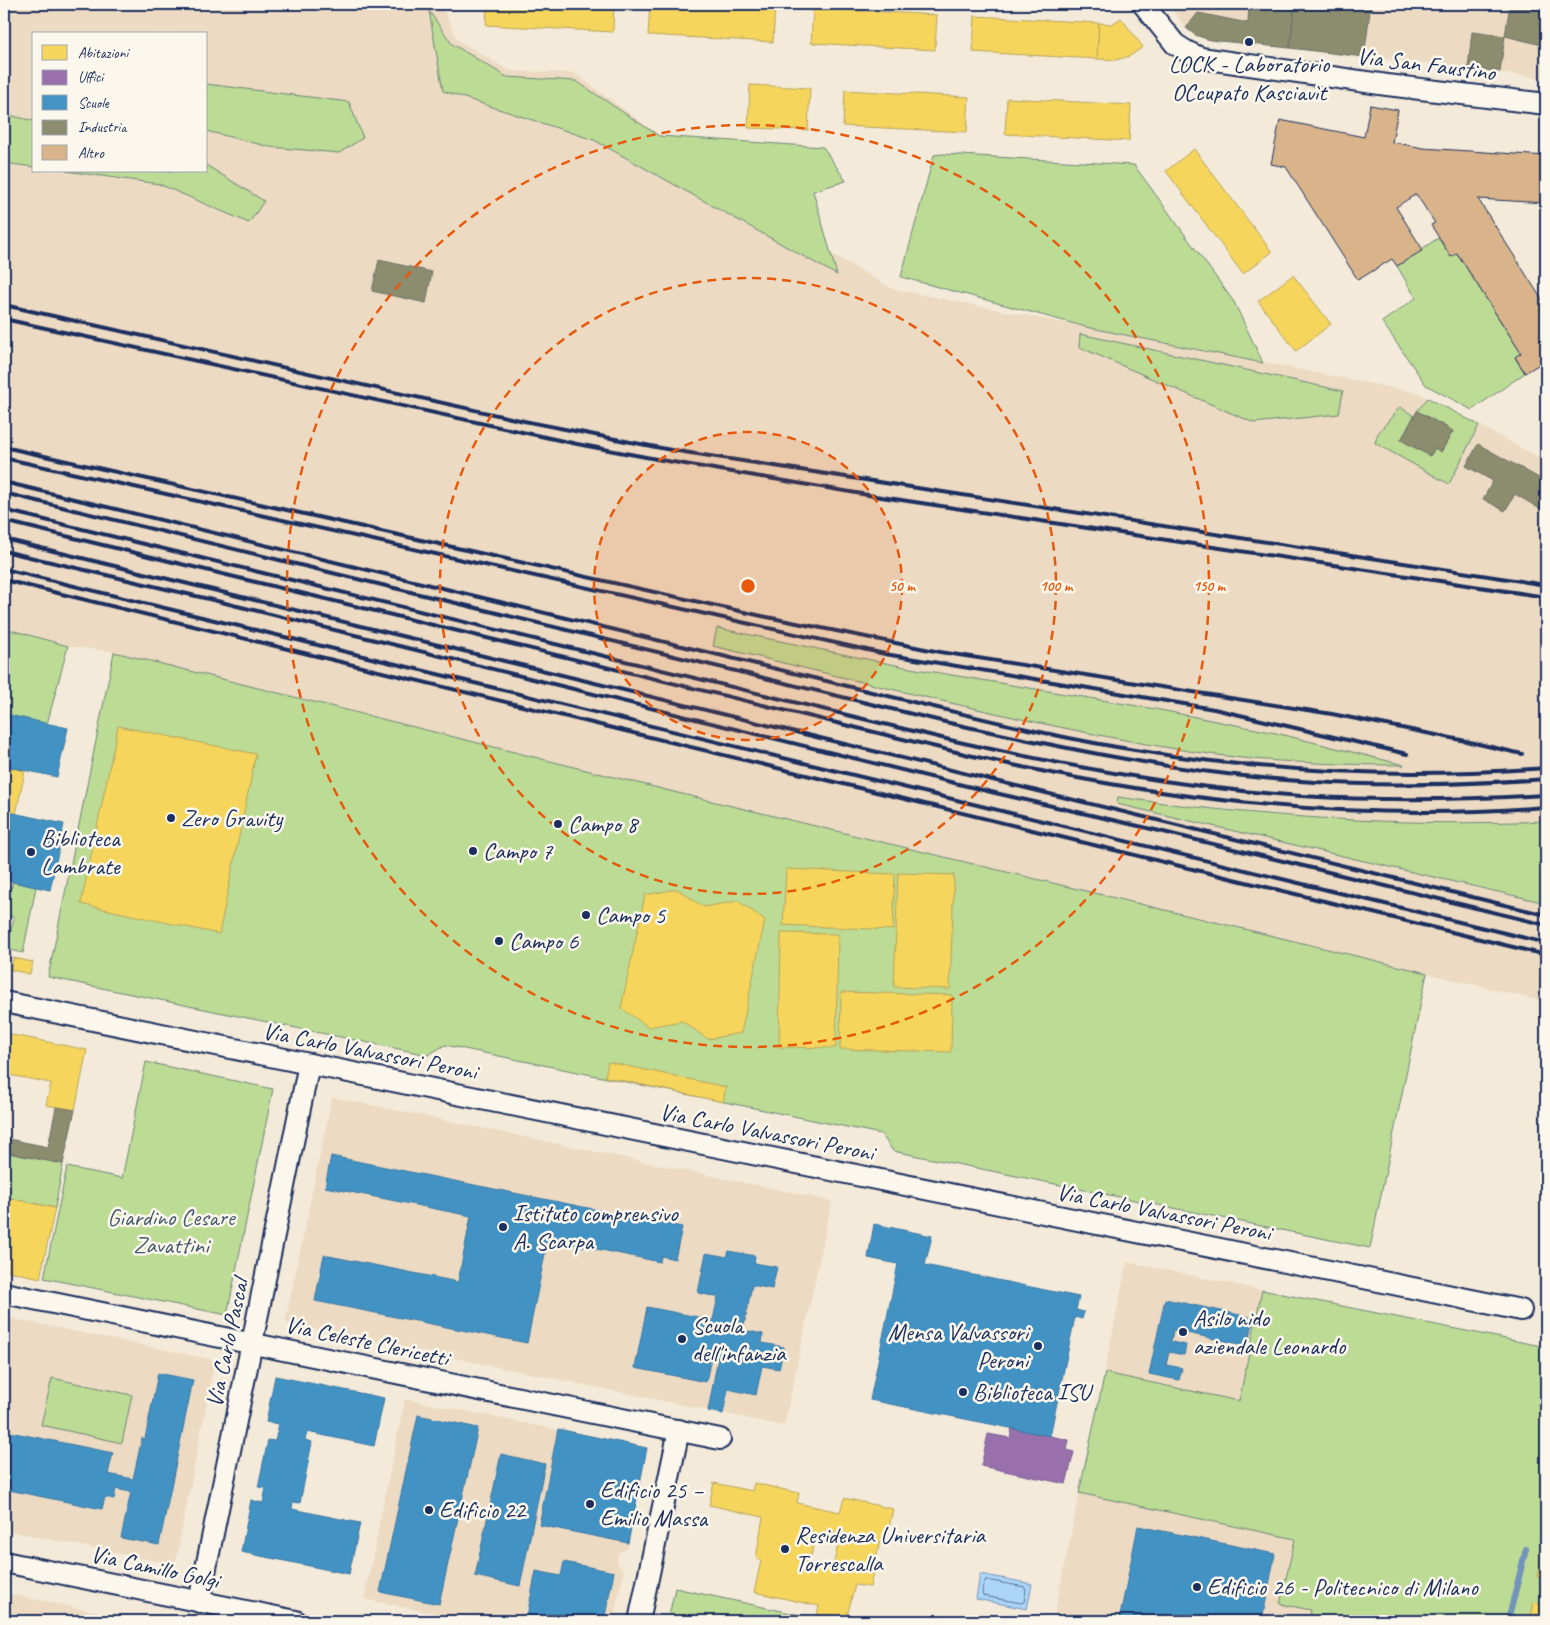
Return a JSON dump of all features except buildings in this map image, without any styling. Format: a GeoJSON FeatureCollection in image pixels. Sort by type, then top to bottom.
{"type":"FeatureCollection","features":[{"type":"Feature","properties":{"kind":"street","name":"Via San Faustino"},"geometry":{"type":"LineString","coordinates":[[1143,4],[1175,44],[1201,58],[1387,85],[1546,104]]}},
{"type":"Feature","properties":{"kind":"street","name":"Via Carlo Valvassori Peroni"},"geometry":{"type":"LineString","coordinates":[[4,1002],[1521,1310]]}},
{"type":"Feature","properties":{"kind":"street","name":"Via Carlo Pascal"},"geometry":{"type":"LineString","coordinates":[[199,1602],[310,1064]]}},
{"type":"Feature","properties":{"kind":"street","name":"Via Celeste Clericetti"},"geometry":{"type":"LineString","coordinates":[[4,1292],[720,1439]]}},
{"type":"Feature","properties":{"kind":"street"},"geometry":{"type":"LineString","coordinates":[[640,1621],[679,1430]]}},
{"type":"Feature","properties":{"kind":"street","name":"Via Camillo Golgi"},"geometry":{"type":"LineString","coordinates":[[4,1562],[296,1621]]}},
{"type":"Feature","properties":{"kind":"shaded area"},"geometry":{"type":"Polygon","coordinates":[[[4,4],[435,4],[445,13],[458,40],[510,71],[574,73],[791,231],[893,289],[1418,393],[1546,461],[1546,821],[1483,823],[1358,821],[1170,804],[1117,804],[1546,903],[1546,1002],[678,793],[114,652],[68,646],[4,628],[4,4]],[[717,628],[713,646],[1241,757],[1359,765],[1155,709],[910,668],[717,628]]]}},
{"type":"Feature","properties":{"kind":"shaded area"},"geometry":{"type":"Polygon","coordinates":[[[1168,4],[1546,4],[1546,79],[1468,68],[1210,40],[1195,35],[1186,28],[1168,4]]]}},
{"type":"Feature","properties":{"kind":"shaded area","name":"Istituto comprensivo A. Scarpa"},"geometry":{"type":"Polygon","coordinates":[[[332,1097],[832,1201],[784,1426],[285,1323],[332,1097]]]}},
{"type":"Feature","properties":{"kind":"shaded area"},"geometry":{"type":"Polygon","coordinates":[[[1127,1262],[1377,1314],[1309,1621],[1053,1621],[1127,1262]]]}},
{"type":"Feature","properties":{"kind":"shaded area"},"geometry":{"type":"Polygon","coordinates":[[[4,1317],[215,1360],[175,1565],[4,1530],[4,1317]]]}},
{"type":"Feature","properties":{"kind":"shaded area"},"geometry":{"type":"Polygon","coordinates":[[[405,1399],[647,1448],[628,1548],[619,1552],[618,1556],[617,1563],[624,1570],[613,1621],[472,1621],[364,1599],[405,1399]]]}},
{"type":"Feature","properties":{"kind":"shaded area"},"geometry":{"type":"Polygon","coordinates":[[[4,1593],[82,1609],[143,1621],[4,1621],[4,1593]]]}},
{"type":"Feature","properties":{"kind":"green space"},"geometry":{"type":"Polygon","coordinates":[[[429,11],[452,44],[507,77],[576,81],[659,136],[823,147],[846,181],[813,191],[837,275],[594,140],[443,91],[429,11]]]}},
{"type":"Feature","properties":{"kind":"green space"},"geometry":{"type":"Polygon","coordinates":[[[208,84],[349,102],[363,138],[339,153],[270,147],[208,132],[208,84]]]}},
{"type":"Feature","properties":{"kind":"green space"},"geometry":{"type":"Polygon","coordinates":[[[4,114],[32,121],[32,167],[4,163],[4,114]]]}},
{"type":"Feature","properties":{"kind":"green space"},"geometry":{"type":"Polygon","coordinates":[[[934,155],[1134,165],[1234,302],[1263,363],[1086,327],[901,277],[934,155]]]}},
{"type":"Feature","properties":{"kind":"green space"},"geometry":{"type":"Polygon","coordinates":[[[208,166],[264,201],[249,223],[159,184],[73,172],[208,172],[208,166]]]}},
{"type":"Feature","properties":{"kind":"green space"},"geometry":{"type":"Polygon","coordinates":[[[1438,238],[1451,257],[1457,253],[1521,353],[1515,358],[1525,373],[1472,410],[1426,385],[1382,322],[1416,298],[1397,266],[1438,238]]]}},
{"type":"Feature","properties":{"kind":"green space"},"geometry":{"type":"Polygon","coordinates":[[[1080,334],[1343,391],[1339,414],[1254,423],[1079,347],[1080,334]]]}},
{"type":"Feature","properties":{"kind":"green space"},"geometry":{"type":"Polygon","coordinates":[[[1428,398],[1479,425],[1449,484],[1375,443],[1378,433],[1400,407],[1414,416],[1401,440],[1430,456],[1435,448],[1441,452],[1453,431],[1417,411],[1428,398]]]}},
{"type":"Feature","properties":{"kind":"green space"},"geometry":{"type":"Polygon","coordinates":[[[4,628],[68,646],[47,724],[4,714],[4,628]]]}},
{"type":"Feature","properties":{"kind":"green space"},"geometry":{"type":"Polygon","coordinates":[[[717,628],[910,668],[1155,709],[1276,733],[1404,765],[1364,765],[1242,758],[1106,737],[947,702],[713,646],[717,628]]]}},
{"type":"Feature","properties":{"kind":"green space"},"geometry":{"type":"Polygon","coordinates":[[[114,652],[678,793],[1427,973],[1370,1248],[893,1151],[881,1134],[445,1045],[428,1055],[48,977],[114,652]]]}},
{"type":"Feature","properties":{"kind":"green space"},"geometry":{"type":"Polygon","coordinates":[[[1118,797],[1225,810],[1332,819],[1439,823],[1546,821],[1546,903],[1117,804],[1118,797]]]}},
{"type":"Feature","properties":{"kind":"green space"},"geometry":{"type":"Polygon","coordinates":[[[13,882],[36,887],[23,953],[7,949],[14,917],[4,915],[4,887],[11,888],[13,882]]]}},
{"type":"Feature","properties":{"kind":"green space","name":"Giardino Cesare Zavattini"},"geometry":{"type":"Polygon","coordinates":[[[146,1062],[273,1089],[227,1315],[44,1278],[67,1167],[122,1178],[146,1062]]]}},
{"type":"Feature","properties":{"kind":"green space"},"geometry":{"type":"Polygon","coordinates":[[[4,1152],[63,1164],[55,1208],[10,1198],[4,1225],[4,1152]]]}},
{"type":"Feature","properties":{"kind":"green space"},"geometry":{"type":"Polygon","coordinates":[[[1262,1290],[1546,1347],[1546,1621],[1309,1621],[1311,1610],[1280,1604],[1295,1539],[1079,1493],[1105,1373],[1239,1401],[1262,1290]]]}},
{"type":"Feature","properties":{"kind":"green space"},"geometry":{"type":"Polygon","coordinates":[[[52,1378],[132,1395],[122,1443],[41,1425],[52,1378]]]}},
{"type":"Feature","properties":{"kind":"green space"},"geometry":{"type":"Polygon","coordinates":[[[675,1588],[800,1615],[799,1621],[668,1621],[675,1588]]]}},
{"type":"Feature","properties":{"kind":"water"},"geometry":{"type":"Polygon","coordinates":[[[980,1574],[1032,1584],[1027,1609],[976,1599],[980,1574]]]}},
{"type":"Feature","properties":{"kind":"waterway"},"geometry":{"type":"LineString","coordinates":[[1508,1621],[1526,1549]]}},
{"type":"Feature","properties":{"kind":"railway"},"geometry":{"type":"LineString","coordinates":[[4,305],[524,421],[671,450],[1546,585]]}},
{"type":"Feature","properties":{"kind":"railway"},"geometry":{"type":"LineString","coordinates":[[4,319],[577,444],[667,461],[868,495],[1546,597]]}},
{"type":"Feature","properties":{"kind":"railway"},"geometry":{"type":"LineString","coordinates":[[4,447],[762,616],[940,652],[1332,714],[1522,754]]}},
{"type":"Feature","properties":{"kind":"railway"},"geometry":{"type":"LineString","coordinates":[[4,458],[885,654],[1214,709],[1407,754]]}},
{"type":"Feature","properties":{"kind":"railway"},"geometry":{"type":"LineString","coordinates":[[4,482],[946,710],[1087,742],[1237,764],[1340,771],[1443,773],[1546,768]]}},
{"type":"Feature","properties":{"kind":"railway"},"geometry":{"type":"LineString","coordinates":[[4,493],[945,722],[1128,760],[1268,779],[1315,782],[1430,784],[1546,779]]}},
{"type":"Feature","properties":{"kind":"railway"},"geometry":{"type":"LineString","coordinates":[[4,510],[950,740],[1037,759],[1168,782],[1301,796],[1362,799],[1424,799],[1546,795]]}},
{"type":"Feature","properties":{"kind":"railway"},"geometry":{"type":"LineString","coordinates":[[4,521],[973,756],[1115,785],[1186,796],[1330,809],[1402,812],[1546,807]]}},
{"type":"Feature","properties":{"kind":"railway"},"geometry":{"type":"LineString","coordinates":[[4,539],[1546,915]]}},
{"type":"Feature","properties":{"kind":"railway"},"geometry":{"type":"LineString","coordinates":[[4,551],[213,600],[991,792],[1546,925]]}},
{"type":"Feature","properties":{"kind":"railway"},"geometry":{"type":"LineString","coordinates":[[4,569],[1546,943]]}},
{"type":"Feature","properties":{"kind":"railway"},"geometry":{"type":"LineString","coordinates":[[4,580],[1546,955]]}},
{"type":"Feature","properties":{"kind":"place","name":"LOCK - Laboratorio OCcupato Kasciavìt"},"geometry":{"type":"Point","coordinates":[1249,42]}},
{"type":"Feature","properties":{"kind":"place","name":"Zero Gravity"},"geometry":{"type":"Point","coordinates":[171,818]}},
{"type":"Feature","properties":{"kind":"place","name":"Campo 8"},"geometry":{"type":"Point","coordinates":[558,824]}},
{"type":"Feature","properties":{"kind":"place","name":"Campo 7"},"geometry":{"type":"Point","coordinates":[473,851]}},
{"type":"Feature","properties":{"kind":"place","name":"Biblioteca Lambrate"},"geometry":{"type":"Point","coordinates":[31,852]}},
{"type":"Feature","properties":{"kind":"place","name":"Campo 5"},"geometry":{"type":"Point","coordinates":[586,915]}},
{"type":"Feature","properties":{"kind":"place","name":"Campo 6"},"geometry":{"type":"Point","coordinates":[499,941]}},
{"type":"Feature","properties":{"kind":"place","name":"Istituto comprensivo A. Scarpa"},"geometry":{"type":"Point","coordinates":[503,1227]}},
{"type":"Feature","properties":{"kind":"place","name":"Asilo nido aziendale Leonardo"},"geometry":{"type":"Point","coordinates":[1183,1332]}},
{"type":"Feature","properties":{"kind":"place","name":"Scuola dell'infanzia"},"geometry":{"type":"Point","coordinates":[682,1339]}},
{"type":"Feature","properties":{"kind":"place","name":"Mensa Valvassori Peroni"},"geometry":{"type":"Point","coordinates":[1038,1346]}},
{"type":"Feature","properties":{"kind":"place","name":"Biblioteca ISU"},"geometry":{"type":"Point","coordinates":[963,1392]}},
{"type":"Feature","properties":{"kind":"place","name":"Edificio 25 – Emilio Massa"},"geometry":{"type":"Point","coordinates":[590,1504]}},
{"type":"Feature","properties":{"kind":"place","name":"Edificio 22"},"geometry":{"type":"Point","coordinates":[429,1510]}},
{"type":"Feature","properties":{"kind":"place","name":"Residenza Universitaria Torrescalla"},"geometry":{"type":"Point","coordinates":[785,1549]}},
{"type":"Feature","properties":{"kind":"place","name":"Edificio 26 - Politecnico di Milano"},"geometry":{"type":"Point","coordinates":[1197,1587]}}]}
